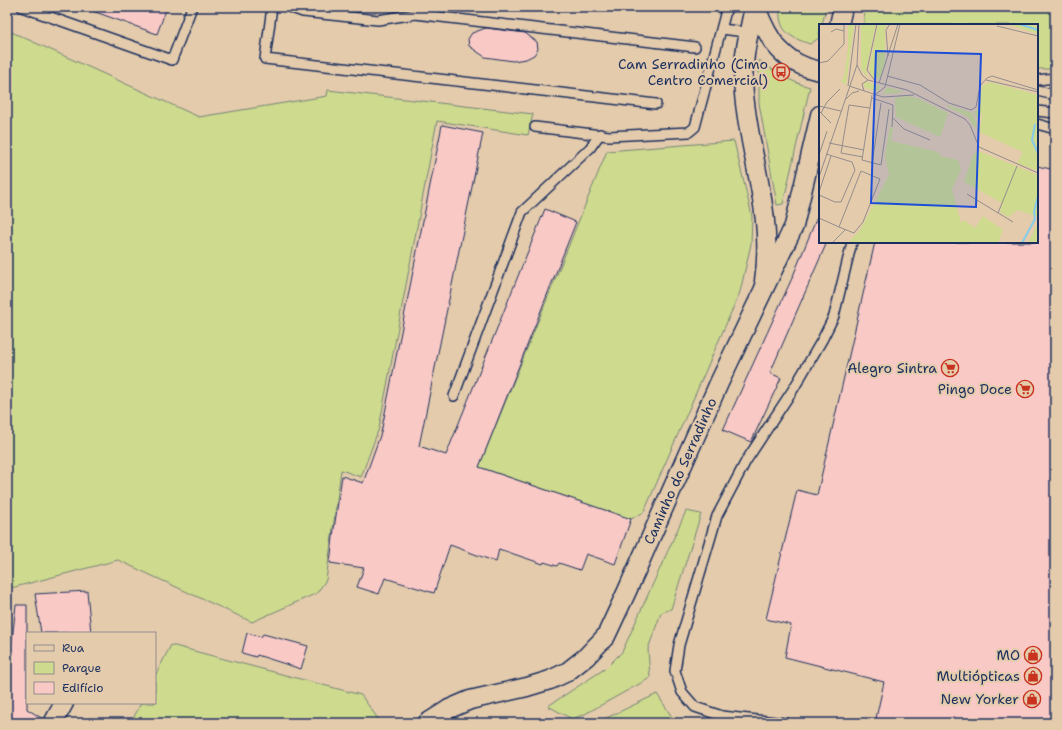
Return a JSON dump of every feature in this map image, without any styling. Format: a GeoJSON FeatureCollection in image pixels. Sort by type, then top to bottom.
{"type":"FeatureCollection","features":[{"type":"Feature","properties":{"kind":"street"},"geometry":{"type":"LineString","coordinates":[[755,7],[743,59],[744,93],[749,132],[759,172],[765,211],[767,253],[762,294]]}},
{"type":"Feature","properties":{"kind":"street"},"geometry":{"type":"LineString","coordinates":[[755,7],[768,35],[785,55],[798,63],[819,71]]}},
{"type":"Feature","properties":{"kind":"street","name":"Caminho do Serradinho"},"geometry":{"type":"LineString","coordinates":[[427,723],[449,709],[470,700],[527,687],[550,680],[567,672],[586,657],[606,636],[719,383],[783,253],[796,221],[819,119]]}},
{"type":"Feature","properties":{"kind":"street"},"geometry":{"type":"LineString","coordinates":[[53,723],[63,704]]}},
{"type":"Feature","properties":{"kind":"lane"},"geometry":{"type":"LineString","coordinates":[[22,7],[172,60],[192,7]]}},
{"type":"Feature","properties":{"kind":"lane"},"geometry":{"type":"LineString","coordinates":[[272,7],[265,59],[656,104]]}},
{"type":"Feature","properties":{"kind":"lane"},"geometry":{"type":"LineString","coordinates":[[289,7],[303,12],[378,20],[415,14],[695,47]]}},
{"type":"Feature","properties":{"kind":"lane"},"geometry":{"type":"LineString","coordinates":[[535,127],[609,136],[689,132],[696,127],[727,7]]}},
{"type":"Feature","properties":{"kind":"lane"},"geometry":{"type":"LineString","coordinates":[[722,29],[768,35]]}},
{"type":"Feature","properties":{"kind":"lane"},"geometry":{"type":"LineString","coordinates":[[1038,80],[1055,78]]}},
{"type":"Feature","properties":{"kind":"lane"},"geometry":{"type":"LineString","coordinates":[[1038,91],[1055,95]]}},
{"type":"Feature","properties":{"kind":"lane"},"geometry":{"type":"LineString","coordinates":[[1038,111],[1055,114]]}},
{"type":"Feature","properties":{"kind":"lane"},"geometry":{"type":"LineString","coordinates":[[1038,124],[1055,129]]}},
{"type":"Feature","properties":{"kind":"lane"},"geometry":{"type":"LineString","coordinates":[[454,396],[522,212],[590,148],[600,134]]}},
{"type":"Feature","properties":{"kind":"lane"},"geometry":{"type":"LineString","coordinates":[[785,723],[722,716],[695,708],[682,692],[674,671],[679,645],[716,516],[746,461],[794,388],[834,316],[852,243]]}},
{"type":"Feature","properties":{"kind":"green space"},"geometry":{"type":"Polygon","coordinates":[[[780,7],[826,7],[822,24],[819,24],[819,38],[810,44],[796,39],[786,32],[781,22],[780,7]]]}},
{"type":"Feature","properties":{"kind":"green space"},"geometry":{"type":"Polygon","coordinates":[[[867,7],[1055,7],[1055,69],[1038,69],[1038,24],[864,24],[864,16],[867,7]]]}},
{"type":"Feature","properties":{"kind":"green space"},"geometry":{"type":"Polygon","coordinates":[[[7,30],[199,117],[327,96],[328,90],[533,114],[528,135],[437,121],[379,428],[361,477],[341,470],[326,580],[317,593],[252,622],[118,560],[7,589],[7,30]]]}},
{"type":"Feature","properties":{"kind":"green space"},"geometry":{"type":"Polygon","coordinates":[[[759,60],[783,76],[810,87],[783,204],[777,205],[759,103],[759,60]]]}},
{"type":"Feature","properties":{"kind":"green space"},"geometry":{"type":"Polygon","coordinates":[[[734,141],[752,216],[751,244],[740,292],[644,512],[631,519],[479,467],[607,151],[734,141]]]}},
{"type":"Feature","properties":{"kind":"green space"},"geometry":{"type":"Polygon","coordinates":[[[686,511],[701,514],[671,609],[661,613],[648,649],[650,678],[585,714],[572,719],[548,706],[606,668],[622,652],[686,511]]]}},
{"type":"Feature","properties":{"kind":"green space"},"geometry":{"type":"Polygon","coordinates":[[[171,645],[361,695],[381,723],[131,723],[140,704],[156,704],[156,674],[171,645]]]}},
{"type":"Feature","properties":{"kind":"green space"},"geometry":{"type":"Polygon","coordinates":[[[657,694],[672,717],[681,723],[602,723],[602,720],[657,694]]]}},
{"type":"Feature","properties":{"kind":"building"},"geometry":{"type":"Polygon","coordinates":[[[88,7],[167,7],[157,34],[87,9],[88,7]]]}},
{"type":"Feature","properties":{"kind":"building"},"geometry":{"type":"Polygon","coordinates":[[[486,28],[525,33],[537,42],[538,49],[534,55],[526,59],[513,61],[485,57],[469,46],[468,39],[472,33],[486,28]]]}},
{"type":"Feature","properties":{"kind":"building"},"geometry":{"type":"Polygon","coordinates":[[[442,125],[483,133],[419,446],[446,455],[545,209],[576,222],[479,467],[631,519],[615,564],[586,554],[580,570],[559,563],[557,566],[544,562],[543,564],[499,549],[496,562],[450,545],[434,593],[385,578],[379,594],[357,587],[364,568],[330,563],[334,529],[342,476],[363,483],[381,433],[442,125]]]}},
{"type":"Feature","properties":{"kind":"building","name":"Alegro Sintra"},"geometry":{"type":"Polygon","coordinates":[[[1038,166],[1055,170],[1055,723],[875,723],[884,682],[785,657],[791,625],[766,619],[797,490],[817,495],[875,243],[1038,243],[1038,166]]]}},
{"type":"Feature","properties":{"kind":"building"},"geometry":{"type":"Polygon","coordinates":[[[819,212],[819,243],[827,243],[770,373],[781,378],[751,442],[723,430],[793,276],[819,212]]]}},
{"type":"Feature","properties":{"kind":"building"},"geometry":{"type":"Polygon","coordinates":[[[87,591],[91,632],[41,632],[35,594],[87,591]]]}},
{"type":"Feature","properties":{"kind":"building"},"geometry":{"type":"Polygon","coordinates":[[[16,605],[27,605],[26,704],[27,709],[43,719],[43,723],[7,723],[7,657],[10,658],[16,605]]]}},
{"type":"Feature","properties":{"kind":"building"},"geometry":{"type":"Polygon","coordinates":[[[247,633],[261,637],[263,634],[308,646],[301,669],[257,655],[256,657],[242,653],[247,633]]]}},
{"type":"Feature","properties":{"kind":"place","name":"Cam Serradinho (Cimo Centro Comercial)"},"geometry":{"type":"Point","coordinates":[781,72]}},
{"type":"Feature","properties":{"kind":"place","name":"Alegro Sintra"},"geometry":{"type":"Point","coordinates":[950,368]}},
{"type":"Feature","properties":{"kind":"place","name":"Pingo Doce"},"geometry":{"type":"Point","coordinates":[1025,389]}},
{"type":"Feature","properties":{"kind":"place","name":"MO"},"geometry":{"type":"Point","coordinates":[1033,655]}},
{"type":"Feature","properties":{"kind":"place","name":"Multiópticas"},"geometry":{"type":"Point","coordinates":[1033,676]}},
{"type":"Feature","properties":{"kind":"place","name":"New Yorker"},"geometry":{"type":"Point","coordinates":[1032,699]}}]}
